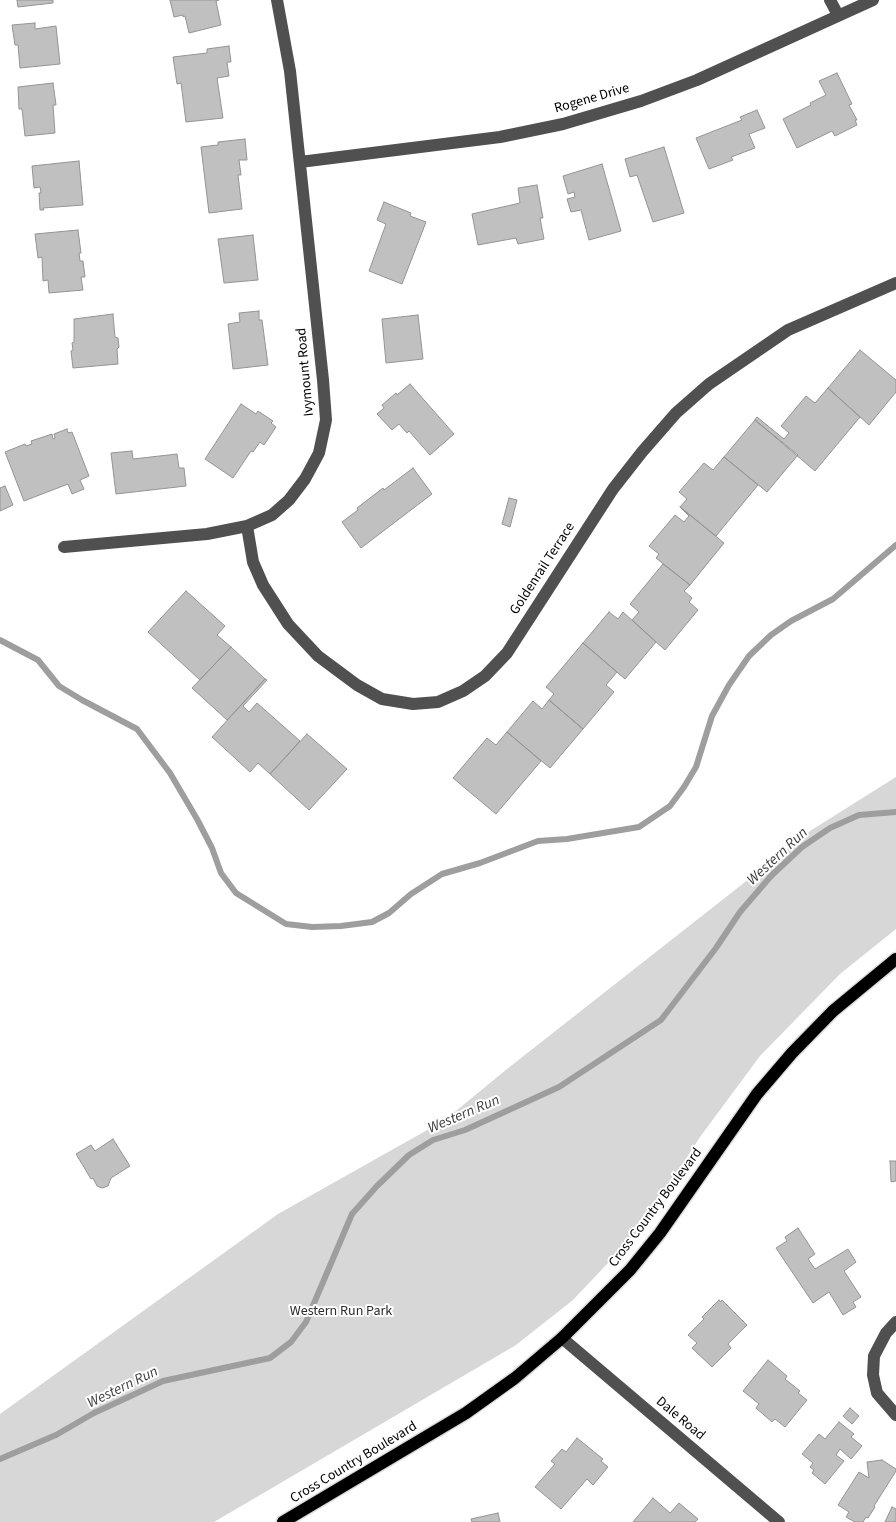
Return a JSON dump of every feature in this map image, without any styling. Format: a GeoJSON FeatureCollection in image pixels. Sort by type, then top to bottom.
{"type":"FeatureCollection","features":[{"type":"Feature","properties":{"kind":"main road","name":"Cross Country Boulevard"},"geometry":{"type":"LineString","coordinates":[[283,1522],[466,1413],[515,1378],[562,1338],[630,1270],[660,1232],[757,1094],[792,1053],[833,1011],[896,959]]}},
{"type":"Feature","properties":{"kind":"street","name":"Ivymount Road"},"geometry":{"type":"LineString","coordinates":[[64,547],[207,534],[247,526],[272,515],[289,500],[305,479],[319,453],[326,420],[323,380],[290,71],[277,0]]}},
{"type":"Feature","properties":{"kind":"street"},"geometry":{"type":"LineString","coordinates":[[830,0],[838,15]]}},
{"type":"Feature","properties":{"kind":"street","name":"Rogene Drive"},"geometry":{"type":"LineString","coordinates":[[300,162],[500,137],[563,124],[641,101],[697,80],[873,0]]}},
{"type":"Feature","properties":{"kind":"street","name":"Goldenrail Terrace"},"geometry":{"type":"LineString","coordinates":[[247,526],[253,562],[263,585],[288,624],[318,656],[357,685],[382,699],[413,704],[438,702],[463,691],[485,676],[507,653],[613,489],[676,413],[708,384],[788,330],[896,283]]}},
{"type":"Feature","properties":{"kind":"street"},"geometry":{"type":"LineString","coordinates":[[896,1322],[886,1333],[874,1356],[873,1375],[876,1393],[896,1415]]}},
{"type":"Feature","properties":{"kind":"street","name":"Dale Road"},"geometry":{"type":"LineString","coordinates":[[562,1338],[779,1522]]}},
{"type":"Feature","properties":{"kind":"green space","name":"Western Run Park"},"geometry":{"type":"Polygon","coordinates":[[[896,777],[896,929],[840,974],[760,1056],[700,1137],[642,1227],[573,1300],[516,1345],[214,1522],[0,1522],[0,1414],[278,1214],[445,1120],[810,831],[896,777]]]}},
{"type":"Feature","properties":{"kind":"building"},"geometry":{"type":"Polygon","coordinates":[[[17,0],[53,0],[53,3],[18,7],[17,0]]]}},
{"type":"Feature","properties":{"kind":"building"},"geometry":{"type":"Polygon","coordinates":[[[170,0],[219,0],[216,1],[221,25],[189,33],[185,16],[174,17],[170,0]]]}},
{"type":"Feature","properties":{"kind":"building"},"geometry":{"type":"Polygon","coordinates":[[[35,23],[35,29],[56,26],[60,64],[20,68],[18,45],[15,45],[12,25],[35,23]]]}},
{"type":"Feature","properties":{"kind":"building"},"geometry":{"type":"Polygon","coordinates":[[[229,46],[231,62],[227,62],[229,76],[217,78],[223,118],[186,122],[181,83],[177,84],[173,57],[207,53],[207,49],[229,46]]]}},
{"type":"Feature","properties":{"kind":"building"},"geometry":{"type":"Polygon","coordinates":[[[837,73],[852,104],[849,105],[857,120],[855,120],[857,125],[835,136],[832,131],[797,148],[783,119],[826,95],[819,81],[837,73]]]}},
{"type":"Feature","properties":{"kind":"building"},"geometry":{"type":"Polygon","coordinates":[[[53,83],[56,105],[53,105],[55,133],[25,136],[22,109],[19,109],[18,87],[53,83]]]}},
{"type":"Feature","properties":{"kind":"building"},"geometry":{"type":"Polygon","coordinates":[[[757,110],[765,128],[749,134],[755,148],[731,157],[733,160],[709,169],[696,138],[742,120],[740,117],[757,110]]]}},
{"type":"Feature","properties":{"kind":"building"},"geometry":{"type":"Polygon","coordinates":[[[245,139],[247,160],[239,160],[241,175],[238,175],[242,209],[209,213],[201,147],[218,145],[218,142],[245,139]]]}},
{"type":"Feature","properties":{"kind":"building"},"geometry":{"type":"Polygon","coordinates":[[[664,147],[684,213],[653,222],[637,175],[630,177],[625,159],[664,147]]]}},
{"type":"Feature","properties":{"kind":"building"},"geometry":{"type":"Polygon","coordinates":[[[79,161],[83,205],[43,208],[44,210],[40,210],[40,187],[34,188],[32,166],[79,161]]]}},
{"type":"Feature","properties":{"kind":"building"},"geometry":{"type":"Polygon","coordinates":[[[602,164],[621,231],[589,240],[581,210],[571,212],[567,199],[575,197],[574,192],[568,194],[563,176],[602,164]]]}},
{"type":"Feature","properties":{"kind":"building"},"geometry":{"type":"Polygon","coordinates":[[[537,185],[543,218],[540,218],[544,239],[518,244],[516,238],[478,245],[472,214],[520,203],[518,188],[537,185]]]}},
{"type":"Feature","properties":{"kind":"building"},"geometry":{"type":"Polygon","coordinates":[[[384,202],[411,213],[410,216],[426,222],[402,284],[369,271],[386,224],[377,220],[384,202]]]}},
{"type":"Feature","properties":{"kind":"building"},"geometry":{"type":"Polygon","coordinates":[[[78,230],[81,253],[79,253],[80,261],[83,261],[85,277],[81,277],[83,290],[49,293],[48,280],[43,281],[42,257],[38,258],[35,234],[78,230]]]}},
{"type":"Feature","properties":{"kind":"building"},"geometry":{"type":"Polygon","coordinates":[[[253,235],[258,280],[224,283],[218,239],[253,235]]]}},
{"type":"Feature","properties":{"kind":"building"},"geometry":{"type":"Polygon","coordinates":[[[259,311],[268,365],[233,369],[228,324],[240,322],[239,313],[259,311]]]}},
{"type":"Feature","properties":{"kind":"building"},"geometry":{"type":"Polygon","coordinates":[[[113,314],[115,337],[118,338],[119,347],[117,349],[118,364],[73,368],[71,351],[73,350],[72,343],[74,342],[74,319],[113,314]]]}},
{"type":"Feature","properties":{"kind":"building"},"geometry":{"type":"Polygon","coordinates":[[[418,315],[423,359],[386,363],[382,319],[418,315]]]}},
{"type":"Feature","properties":{"kind":"building"},"geometry":{"type":"Polygon","coordinates":[[[860,350],[896,380],[896,392],[869,425],[828,388],[860,350]]]}},
{"type":"Feature","properties":{"kind":"building"},"geometry":{"type":"Polygon","coordinates":[[[410,384],[454,434],[430,455],[409,431],[407,433],[399,424],[392,430],[377,414],[384,408],[382,405],[410,384]]]}},
{"type":"Feature","properties":{"kind":"building"},"geometry":{"type":"Polygon","coordinates":[[[828,388],[860,417],[815,471],[755,420],[757,417],[784,439],[789,433],[781,426],[806,396],[815,403],[828,388]]]}},
{"type":"Feature","properties":{"kind":"building"},"geometry":{"type":"Polygon","coordinates":[[[241,404],[256,414],[258,411],[273,421],[271,423],[276,427],[264,445],[260,442],[253,452],[251,451],[233,478],[205,459],[241,404]]]}},
{"type":"Feature","properties":{"kind":"building"},"geometry":{"type":"Polygon","coordinates":[[[755,420],[798,455],[767,492],[724,457],[755,420]]]}},
{"type":"Feature","properties":{"kind":"building"},"geometry":{"type":"Polygon","coordinates":[[[67,429],[68,433],[72,432],[89,476],[80,480],[84,489],[72,494],[68,484],[24,501],[5,452],[25,444],[26,446],[32,444],[31,441],[52,434],[53,439],[55,438],[54,434],[67,429]]]}},
{"type":"Feature","properties":{"kind":"building"},"geometry":{"type":"Polygon","coordinates":[[[132,451],[133,459],[177,454],[179,468],[184,468],[186,486],[116,494],[111,453],[132,451]]]}},
{"type":"Feature","properties":{"kind":"building"},"geometry":{"type":"Polygon","coordinates":[[[724,457],[758,485],[716,536],[680,507],[687,499],[679,492],[704,463],[713,470],[724,457]]]}},
{"type":"Feature","properties":{"kind":"building"},"geometry":{"type":"Polygon","coordinates":[[[413,468],[432,494],[361,548],[342,522],[383,488],[384,490],[413,468]]]}},
{"type":"Feature","properties":{"kind":"building"},"geometry":{"type":"Polygon","coordinates":[[[5,486],[13,505],[0,511],[0,488],[5,486]]]}},
{"type":"Feature","properties":{"kind":"building"},"geometry":{"type":"Polygon","coordinates":[[[509,498],[517,500],[510,527],[502,524],[509,498]]]}},
{"type":"Feature","properties":{"kind":"building"},"geometry":{"type":"Polygon","coordinates":[[[680,507],[724,543],[690,585],[656,558],[659,554],[649,546],[675,515],[684,522],[689,516],[680,507]]]}},
{"type":"Feature","properties":{"kind":"building"},"geometry":{"type":"Polygon","coordinates":[[[663,564],[690,585],[684,591],[692,598],[689,602],[698,610],[665,650],[632,620],[639,612],[630,604],[663,564]]]}},
{"type":"Feature","properties":{"kind":"building"},"geometry":{"type":"Polygon","coordinates":[[[186,591],[225,626],[217,635],[231,647],[200,680],[148,632],[186,591]]]}},
{"type":"Feature","properties":{"kind":"building"},"geometry":{"type":"Polygon","coordinates":[[[609,612],[618,619],[623,612],[656,642],[625,679],[583,643],[609,612]]]}},
{"type":"Feature","properties":{"kind":"building"},"geometry":{"type":"Polygon","coordinates":[[[583,643],[617,672],[606,685],[614,692],[583,729],[549,700],[554,694],[546,687],[583,643]]]}},
{"type":"Feature","properties":{"kind":"building"},"geometry":{"type":"Polygon","coordinates":[[[231,647],[265,679],[227,720],[192,688],[231,647]]]}},
{"type":"Feature","properties":{"kind":"building"},"geometry":{"type":"Polygon","coordinates":[[[265,679],[267,680],[243,706],[249,712],[257,703],[300,741],[270,774],[258,763],[250,772],[212,737],[265,679]]]}},
{"type":"Feature","properties":{"kind":"building"},"geometry":{"type":"Polygon","coordinates":[[[549,700],[583,729],[550,768],[507,732],[533,701],[542,709],[549,700]]]}},
{"type":"Feature","properties":{"kind":"building"},"geometry":{"type":"Polygon","coordinates":[[[507,732],[541,761],[496,814],[453,778],[487,738],[496,745],[507,732]]]}},
{"type":"Feature","properties":{"kind":"building"},"geometry":{"type":"Polygon","coordinates":[[[307,734],[347,769],[309,810],[270,774],[307,734]]]}},
{"type":"Feature","properties":{"kind":"building"},"geometry":{"type":"Polygon","coordinates":[[[113,1139],[130,1166],[111,1178],[108,1186],[102,1188],[97,1186],[93,1178],[91,1179],[76,1154],[91,1145],[95,1151],[113,1139]]]}},
{"type":"Feature","properties":{"kind":"building"},"geometry":{"type":"Polygon","coordinates":[[[890,1161],[896,1161],[896,1181],[891,1182],[890,1161]]]}},
{"type":"Feature","properties":{"kind":"building"},"geometry":{"type":"Polygon","coordinates":[[[798,1228],[815,1254],[808,1259],[815,1269],[848,1249],[856,1262],[844,1271],[861,1297],[853,1302],[856,1307],[843,1315],[829,1292],[813,1303],[776,1248],[787,1241],[785,1237],[798,1228]]]}},
{"type":"Feature","properties":{"kind":"building"},"geometry":{"type":"Polygon","coordinates":[[[719,1300],[721,1302],[722,1300],[747,1325],[728,1344],[731,1348],[712,1367],[692,1348],[697,1343],[688,1335],[719,1300]]]}},
{"type":"Feature","properties":{"kind":"building"},"geometry":{"type":"Polygon","coordinates":[[[768,1360],[787,1376],[785,1379],[800,1391],[798,1393],[807,1400],[785,1427],[775,1419],[772,1422],[756,1408],[759,1404],[743,1391],[768,1360]]]}},
{"type":"Feature","properties":{"kind":"building"},"geometry":{"type":"Polygon","coordinates":[[[850,1408],[859,1416],[852,1424],[843,1416],[850,1408]]]}},
{"type":"Feature","properties":{"kind":"building"},"geometry":{"type":"Polygon","coordinates":[[[839,1422],[854,1434],[851,1437],[862,1446],[851,1459],[840,1449],[836,1455],[844,1461],[825,1484],[812,1473],[814,1470],[810,1467],[813,1463],[802,1454],[819,1434],[825,1439],[839,1422]]]}},
{"type":"Feature","properties":{"kind":"building"},"geometry":{"type":"Polygon","coordinates":[[[577,1438],[603,1459],[601,1461],[608,1467],[593,1485],[587,1479],[561,1509],[535,1487],[555,1464],[551,1461],[562,1449],[566,1452],[577,1438]]]}},
{"type":"Feature","properties":{"kind":"building"},"geometry":{"type":"Polygon","coordinates":[[[882,1460],[896,1469],[896,1471],[868,1518],[866,1517],[863,1522],[855,1522],[846,1517],[849,1512],[838,1505],[859,1472],[869,1478],[867,1462],[882,1460]]]}},
{"type":"Feature","properties":{"kind":"building"},"geometry":{"type":"Polygon","coordinates":[[[653,1498],[670,1513],[679,1503],[698,1519],[695,1522],[633,1522],[653,1498]]]}},
{"type":"Feature","properties":{"kind":"building"},"geometry":{"type":"Polygon","coordinates":[[[892,1507],[896,1509],[896,1522],[885,1522],[892,1507]]]}},
{"type":"Feature","properties":{"kind":"building"},"geometry":{"type":"Polygon","coordinates":[[[498,1513],[500,1522],[472,1522],[471,1519],[498,1513]]]}},
{"type":"Feature","properties":{"kind":"waterway"},"geometry":{"type":"LineString","coordinates":[[0,640],[38,660],[59,686],[137,729],[170,773],[212,848],[221,873],[236,893],[286,924],[312,927],[341,926],[372,922],[389,913],[411,894],[442,874],[480,863],[538,841],[567,839],[639,827],[670,806],[696,767],[712,716],[729,685],[749,656],[771,635],[791,621],[833,599],[896,545]]}},
{"type":"Feature","properties":{"kind":"waterway","name":"Western Run"},"geometry":{"type":"LineString","coordinates":[[0,1459],[56,1435],[94,1413],[163,1381],[270,1358],[291,1342],[306,1322],[352,1214],[409,1155],[433,1140],[465,1130],[559,1087],[661,1020],[716,948],[740,912],[771,876],[802,847],[830,828],[859,815],[896,812]]}}]}
